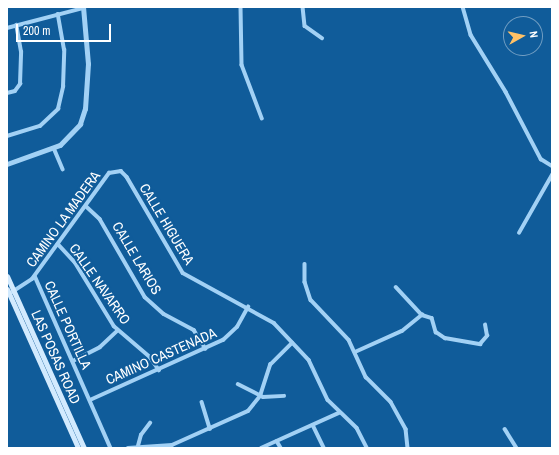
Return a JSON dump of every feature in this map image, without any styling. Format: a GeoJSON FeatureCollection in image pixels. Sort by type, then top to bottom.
{"type":"FeatureCollection","features":[{"type":"Feature","properties":{"kind":"main road","name":"LAS POSAS ROAD"},"geometry":{"type":"LineString","coordinates":[[7,276],[9,292],[78,448]]}},
{"type":"Feature","properties":{"kind":"main road","name":"LAS POSAS ROAD"},"geometry":{"type":"LineString","coordinates":[[9,292],[84,448]]}},
{"type":"Feature","properties":{"kind":"street"},"geometry":{"type":"LineString","coordinates":[[241,7],[242,64],[262,118]]}},
{"type":"Feature","properties":{"kind":"street"},"geometry":{"type":"LineString","coordinates":[[303,7],[305,26],[322,38]]}},
{"type":"Feature","properties":{"kind":"street"},"geometry":{"type":"LineString","coordinates":[[463,7],[471,35],[506,92],[541,159],[552,166]]}},
{"type":"Feature","properties":{"kind":"street"},"geometry":{"type":"LineString","coordinates":[[7,28],[83,8],[88,56],[84,114],[73,135],[54,148],[7,164]]}},
{"type":"Feature","properties":{"kind":"street"},"geometry":{"type":"LineString","coordinates":[[7,136],[40,126],[58,109],[64,56],[58,15]]}},
{"type":"Feature","properties":{"kind":"street"},"geometry":{"type":"LineString","coordinates":[[7,92],[15,91],[20,84],[21,52],[16,26]]}},
{"type":"Feature","properties":{"kind":"street"},"geometry":{"type":"LineString","coordinates":[[54,148],[63,169]]}},
{"type":"Feature","properties":{"kind":"street","name":"CAMINO LA MADERA"},"geometry":{"type":"LineString","coordinates":[[9,292],[35,276],[109,174],[118,171]]}},
{"type":"Feature","properties":{"kind":"street","name":"CALLE HIGUERA"},"geometry":{"type":"LineString","coordinates":[[118,171],[127,178],[183,273],[248,307],[274,323],[313,365],[324,393],[338,414],[357,428],[367,448]]}},
{"type":"Feature","properties":{"kind":"street"},"geometry":{"type":"LineString","coordinates":[[519,232],[552,174]]}},
{"type":"Feature","properties":{"kind":"street","name":"CALLE LARIOS"},"geometry":{"type":"LineString","coordinates":[[86,206],[100,219],[145,297],[164,314],[194,330],[206,349]]}},
{"type":"Feature","properties":{"kind":"street","name":"CALLE NAVARRO"},"geometry":{"type":"LineString","coordinates":[[58,244],[71,256],[117,331],[150,357],[159,370]]}},
{"type":"Feature","properties":{"kind":"street"},"geometry":{"type":"LineString","coordinates":[[305,264],[305,282],[311,300],[349,340],[368,381],[388,398],[402,421],[407,433],[408,448]]}},
{"type":"Feature","properties":{"kind":"street","name":"CALLE PORTILLA"},"geometry":{"type":"LineString","coordinates":[[35,276],[111,448]]}},
{"type":"Feature","properties":{"kind":"street"},"geometry":{"type":"LineString","coordinates":[[396,287],[422,315],[432,318],[434,330],[440,336],[474,344],[484,342],[488,332],[485,325]]}},
{"type":"Feature","properties":{"kind":"street","name":"CAMINO CASTENADA"},"geometry":{"type":"LineString","coordinates":[[90,400],[206,349],[231,334],[248,307]]}},
{"type":"Feature","properties":{"kind":"street"},"geometry":{"type":"LineString","coordinates":[[355,352],[402,331],[422,315]]}},
{"type":"Feature","properties":{"kind":"street"},"geometry":{"type":"LineString","coordinates":[[73,361],[100,347],[117,331]]}},
{"type":"Feature","properties":{"kind":"street"},"geometry":{"type":"LineString","coordinates":[[128,448],[138,446],[168,447],[248,411],[260,396],[270,365],[292,343]]}},
{"type":"Feature","properties":{"kind":"street"},"geometry":{"type":"LineString","coordinates":[[238,384],[260,396],[284,396]]}},
{"type":"Feature","properties":{"kind":"street"},"geometry":{"type":"LineString","coordinates":[[202,402],[210,429]]}},
{"type":"Feature","properties":{"kind":"street"},"geometry":{"type":"LineString","coordinates":[[261,448],[338,414]]}},
{"type":"Feature","properties":{"kind":"street"},"geometry":{"type":"LineString","coordinates":[[138,446],[141,434],[150,422]]}},
{"type":"Feature","properties":{"kind":"street"},"geometry":{"type":"LineString","coordinates":[[313,425],[324,448]]}},
{"type":"Feature","properties":{"kind":"street"},"geometry":{"type":"LineString","coordinates":[[506,429],[517,448]]}},
{"type":"Feature","properties":{"kind":"street"},"geometry":{"type":"LineString","coordinates":[[277,441],[281,448]]}}]}
